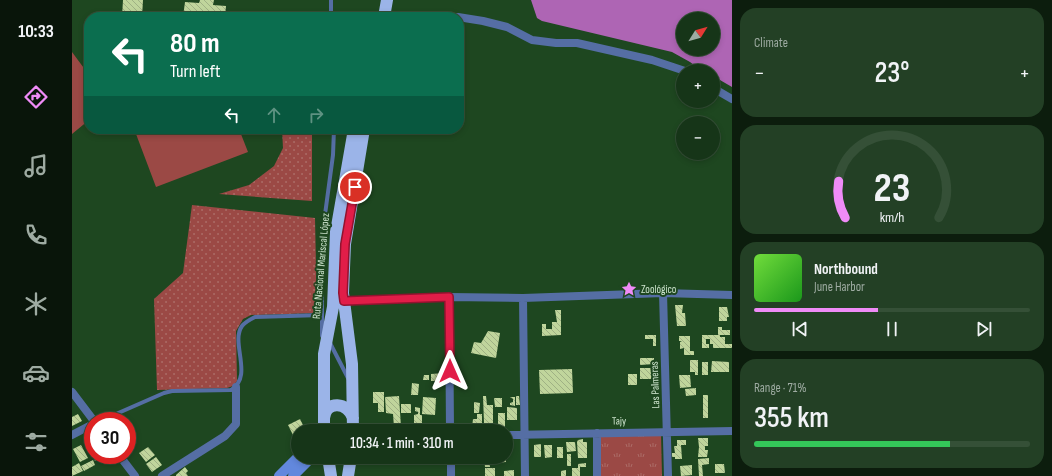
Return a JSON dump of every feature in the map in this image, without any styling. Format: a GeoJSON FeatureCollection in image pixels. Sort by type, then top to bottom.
{"type":"FeatureCollection","features":[{"type":"Feature","properties":{"kind":"highway"},"geometry":{"type":"LineString","coordinates":[[376,12],[378,0]]}},
{"type":"Feature","properties":{"kind":"highway"},"geometry":{"type":"LineString","coordinates":[[385,12],[387,0]]}},
{"type":"Feature","properties":{"kind":"highway","name":"Ruta Nacional Mariscal López"},"geometry":{"type":"LineString","coordinates":[[324,424],[324,354],[333,307],[334,256],[338,218],[353,134]]}},
{"type":"Feature","properties":{"kind":"highway","name":"Ruta Nacional Mariscal López"},"geometry":{"type":"LineString","coordinates":[[353,424],[352,364],[343,293],[345,244],[363,134]]}},
{"type":"Feature","properties":{"kind":"highway"},"geometry":{"type":"LineString","coordinates":[[324,424],[324,414],[331,406],[342,405],[351,412],[353,418]]}},
{"type":"Feature","properties":{"kind":"highway"},"geometry":{"type":"LineString","coordinates":[[329,464],[331,476]]}},
{"type":"Feature","properties":{"kind":"highway"},"geometry":{"type":"LineString","coordinates":[[348,476],[350,464]]}},
{"type":"Feature","properties":{"kind":"main road"},"geometry":{"type":"LineString","coordinates":[[279,476],[291,464]]}},
{"type":"Feature","properties":{"kind":"main road"},"geometry":{"type":"LineString","coordinates":[[293,476],[305,464]]}},
{"type":"Feature","properties":{"kind":"street"},"geometry":{"type":"LineString","coordinates":[[464,18],[483,20],[507,27],[532,40],[556,43],[577,43],[652,60],[676,68]]}},
{"type":"Feature","properties":{"kind":"street"},"geometry":{"type":"LineString","coordinates":[[720,92],[732,98]]}},
{"type":"Feature","properties":{"kind":"street"},"geometry":{"type":"LineString","coordinates":[[344,301],[449,297],[523,298],[662,293],[732,295]]}},
{"type":"Feature","properties":{"kind":"street","name":"Las Palmeras"},"geometry":{"type":"LineString","coordinates":[[662,293],[668,431],[668,476]]}},
{"type":"Feature","properties":{"kind":"street"},"geometry":{"type":"LineString","coordinates":[[449,297],[450,424]]}},
{"type":"Feature","properties":{"kind":"street"},"geometry":{"type":"LineString","coordinates":[[523,298],[525,476]]}},
{"type":"Feature","properties":{"kind":"street"},"geometry":{"type":"LineString","coordinates":[[162,476],[225,436],[233,429],[236,424],[236,387]]}},
{"type":"Feature","properties":{"kind":"street"},"geometry":{"type":"LineString","coordinates":[[72,392],[87,412]]}},
{"type":"Feature","properties":{"kind":"street"},"geometry":{"type":"LineString","coordinates":[[72,435],[84,429]]}},
{"type":"Feature","properties":{"kind":"street","name":"Tajy"},"geometry":{"type":"LineString","coordinates":[[513,435],[732,431]]}},
{"type":"Feature","properties":{"kind":"street"},"geometry":{"type":"LineString","coordinates":[[597,433],[597,476]]}},
{"type":"Feature","properties":{"kind":"street"},"geometry":{"type":"LineString","coordinates":[[126,464],[135,476]]}},
{"type":"Feature","properties":{"kind":"street"},"geometry":{"type":"LineString","coordinates":[[352,464],[353,476]]}},
{"type":"Feature","properties":{"kind":"street"},"geometry":{"type":"LineString","coordinates":[[451,464],[451,476]]}},
{"type":"Feature","properties":{"kind":"lane"},"geometry":{"type":"LineString","coordinates":[[331,0],[331,12]]}},
{"type":"Feature","properties":{"kind":"lane"},"geometry":{"type":"LineString","coordinates":[[324,354],[322,324],[322,237],[333,155],[334,134]]}},
{"type":"Feature","properties":{"kind":"lane"},"geometry":{"type":"LineString","coordinates":[[121,412],[164,393],[231,390],[236,387],[242,375],[239,334],[242,326],[248,321],[255,317],[322,315]]}},
{"type":"Feature","properties":{"kind":"lane"},"geometry":{"type":"LineString","coordinates":[[322,324],[327,337],[347,375],[353,397]]}},
{"type":"Feature","properties":{"kind":"green space"},"geometry":{"type":"Polygon","coordinates":[[[72,52],[84,68],[84,124],[72,134],[72,52]]]}},
{"type":"Feature","properties":{"kind":"green space"},"geometry":{"type":"Polygon","coordinates":[[[136,134],[241,134],[248,152],[156,187],[136,134]]]}},
{"type":"Feature","properties":{"kind":"green space"},"geometry":{"type":"Polygon","coordinates":[[[282,134],[312,134],[312,201],[219,194],[249,185],[274,166],[283,148],[282,134]]]}},
{"type":"Feature","properties":{"kind":"green space"},"geometry":{"type":"Polygon","coordinates":[[[192,205],[315,218],[317,313],[251,315],[243,319],[236,331],[237,381],[233,386],[227,388],[157,390],[154,299],[183,273],[192,205]]]}},
{"type":"Feature","properties":{"kind":"green space"},"geometry":{"type":"Polygon","coordinates":[[[661,433],[662,476],[600,476],[599,434],[661,433]]]}},
{"type":"Feature","properties":{"kind":"shaded area"},"geometry":{"type":"Polygon","coordinates":[[[531,0],[732,0],[732,87],[720,80],[720,64],[693,64],[679,56],[720,56],[720,12],[676,12],[676,54],[542,21],[537,18],[531,0]]]}},
{"type":"Feature","properties":{"kind":"building"},"geometry":{"type":"Polygon","coordinates":[[[123,0],[143,0],[142,12],[122,12],[123,0]]]}},
{"type":"Feature","properties":{"kind":"building"},"geometry":{"type":"Polygon","coordinates":[[[200,0],[214,0],[213,5],[226,6],[225,12],[184,12],[185,2],[199,3],[200,0]]]}},
{"type":"Feature","properties":{"kind":"building"},"geometry":{"type":"Polygon","coordinates":[[[675,305],[683,305],[682,313],[685,313],[686,326],[677,326],[675,305]]]}},
{"type":"Feature","properties":{"kind":"building"},"geometry":{"type":"Polygon","coordinates":[[[719,307],[727,307],[729,317],[727,317],[727,321],[719,321],[719,307]]]}},
{"type":"Feature","properties":{"kind":"building"},"geometry":{"type":"Polygon","coordinates":[[[555,310],[561,310],[561,335],[542,336],[542,324],[546,324],[546,329],[552,329],[552,322],[557,322],[555,310]]]}},
{"type":"Feature","properties":{"kind":"building"},"geometry":{"type":"Polygon","coordinates":[[[718,327],[722,327],[722,330],[730,330],[730,335],[720,335],[720,337],[725,337],[725,344],[732,344],[732,348],[713,348],[713,344],[710,344],[710,339],[706,339],[706,344],[709,344],[709,348],[702,348],[702,335],[718,335],[718,327]]]}},
{"type":"Feature","properties":{"kind":"building"},"geometry":{"type":"Polygon","coordinates":[[[488,331],[500,333],[496,358],[471,353],[474,342],[481,343],[488,331]]]}},
{"type":"Feature","properties":{"kind":"building"},"geometry":{"type":"Polygon","coordinates":[[[645,335],[656,335],[656,346],[653,346],[653,339],[645,339],[645,335]]]}},
{"type":"Feature","properties":{"kind":"building"},"geometry":{"type":"Polygon","coordinates":[[[679,336],[690,336],[690,351],[694,351],[694,355],[684,355],[684,348],[680,349],[680,342],[682,341],[679,341],[679,336]]]}},
{"type":"Feature","properties":{"kind":"building"},"geometry":{"type":"Polygon","coordinates":[[[640,358],[654,358],[654,364],[640,365],[640,358]]]}},
{"type":"Feature","properties":{"kind":"building"},"geometry":{"type":"Polygon","coordinates":[[[690,360],[698,360],[698,375],[695,375],[695,372],[690,372],[690,360]]]}},
{"type":"Feature","properties":{"kind":"building"},"geometry":{"type":"Polygon","coordinates":[[[712,361],[729,362],[729,372],[711,372],[712,361]]]}},
{"type":"Feature","properties":{"kind":"building"},"geometry":{"type":"Polygon","coordinates":[[[702,362],[708,362],[708,375],[702,375],[702,362]]]}},
{"type":"Feature","properties":{"kind":"building"},"geometry":{"type":"Polygon","coordinates":[[[640,368],[656,368],[656,379],[640,379],[640,368]]]}},
{"type":"Feature","properties":{"kind":"building"},"geometry":{"type":"Polygon","coordinates":[[[572,369],[573,393],[540,394],[539,370],[572,369]]]}},
{"type":"Feature","properties":{"kind":"building"},"geometry":{"type":"Polygon","coordinates":[[[444,373],[444,381],[431,381],[431,374],[444,373]]]}},
{"type":"Feature","properties":{"kind":"building"},"geometry":{"type":"Polygon","coordinates":[[[628,374],[637,374],[637,385],[628,385],[628,374]]]}},
{"type":"Feature","properties":{"kind":"building"},"geometry":{"type":"Polygon","coordinates":[[[424,375],[429,375],[429,380],[423,380],[424,375]]]}},
{"type":"Feature","properties":{"kind":"building"},"geometry":{"type":"Polygon","coordinates":[[[679,375],[690,375],[691,387],[680,388],[679,375]]]}},
{"type":"Feature","properties":{"kind":"building"},"geometry":{"type":"Polygon","coordinates":[[[412,383],[419,384],[418,395],[411,395],[412,383]]]}},
{"type":"Feature","properties":{"kind":"building"},"geometry":{"type":"Polygon","coordinates":[[[696,388],[696,395],[686,396],[685,389],[696,388]]]}},
{"type":"Feature","properties":{"kind":"building"},"geometry":{"type":"Polygon","coordinates":[[[373,392],[384,392],[384,412],[378,412],[378,403],[373,403],[373,392]]]}},
{"type":"Feature","properties":{"kind":"building"},"geometry":{"type":"Polygon","coordinates":[[[703,395],[708,395],[708,418],[703,418],[703,395]]]}},
{"type":"Feature","properties":{"kind":"building"},"geometry":{"type":"Polygon","coordinates":[[[399,396],[401,424],[394,424],[393,414],[386,413],[385,397],[399,396]]]}},
{"type":"Feature","properties":{"kind":"building"},"geometry":{"type":"Polygon","coordinates":[[[483,396],[486,396],[487,405],[493,405],[493,423],[484,423],[483,396]]]}},
{"type":"Feature","properties":{"kind":"building"},"geometry":{"type":"Polygon","coordinates":[[[516,396],[519,396],[520,405],[516,405],[516,396]]]}},
{"type":"Feature","properties":{"kind":"building"},"geometry":{"type":"Polygon","coordinates":[[[423,397],[436,398],[435,415],[422,414],[423,397]]]}},
{"type":"Feature","properties":{"kind":"building"},"geometry":{"type":"Polygon","coordinates":[[[510,397],[515,397],[515,406],[510,405],[510,403],[513,402],[513,399],[510,397]]]}},
{"type":"Feature","properties":{"kind":"building"},"geometry":{"type":"Polygon","coordinates":[[[494,398],[502,398],[502,407],[495,407],[494,398]]]}},
{"type":"Feature","properties":{"kind":"building"},"geometry":{"type":"Polygon","coordinates":[[[474,402],[480,403],[479,413],[474,413],[474,402]]]}},
{"type":"Feature","properties":{"kind":"building"},"geometry":{"type":"Polygon","coordinates":[[[401,404],[411,404],[411,413],[401,413],[401,404]]]}},
{"type":"Feature","properties":{"kind":"building"},"geometry":{"type":"Polygon","coordinates":[[[415,407],[420,408],[422,423],[414,423],[414,415],[418,414],[418,412],[415,411],[415,407]]]}},
{"type":"Feature","properties":{"kind":"building"},"geometry":{"type":"Polygon","coordinates":[[[507,407],[517,408],[517,420],[507,420],[507,407]]]}},
{"type":"Feature","properties":{"kind":"building"},"geometry":{"type":"Polygon","coordinates":[[[498,413],[505,413],[505,424],[498,424],[498,413]]]}},
{"type":"Feature","properties":{"kind":"building"},"geometry":{"type":"Polygon","coordinates":[[[78,414],[82,421],[72,426],[72,417],[78,414]]]}},
{"type":"Feature","properties":{"kind":"building"},"geometry":{"type":"Polygon","coordinates":[[[477,414],[482,414],[482,424],[472,424],[473,419],[477,419],[477,414]]]}},
{"type":"Feature","properties":{"kind":"building"},"geometry":{"type":"Polygon","coordinates":[[[300,419],[302,424],[291,424],[291,431],[288,425],[300,419]]]}},
{"type":"Feature","properties":{"kind":"building"},"geometry":{"type":"Polygon","coordinates":[[[698,438],[708,438],[708,446],[705,446],[705,450],[708,450],[707,457],[698,457],[698,438]]]}},
{"type":"Feature","properties":{"kind":"building"},"geometry":{"type":"Polygon","coordinates":[[[583,439],[583,442],[587,442],[587,458],[578,458],[577,442],[578,440],[583,439]]]}},
{"type":"Feature","properties":{"kind":"building"},"geometry":{"type":"Polygon","coordinates":[[[677,440],[686,440],[686,445],[681,445],[682,459],[675,459],[675,457],[672,457],[672,453],[675,453],[674,446],[677,446],[677,440]]]}},
{"type":"Feature","properties":{"kind":"building"},"geometry":{"type":"Polygon","coordinates":[[[566,442],[575,442],[576,451],[567,452],[566,442]]]}},
{"type":"Feature","properties":{"kind":"building"},"geometry":{"type":"Polygon","coordinates":[[[541,444],[541,457],[534,457],[534,445],[541,444]]]}},
{"type":"Feature","properties":{"kind":"building"},"geometry":{"type":"Polygon","coordinates":[[[81,445],[84,451],[84,460],[80,462],[73,449],[81,445]]]}},
{"type":"Feature","properties":{"kind":"building"},"geometry":{"type":"Polygon","coordinates":[[[544,445],[552,445],[552,457],[545,458],[544,445]]]}},
{"type":"Feature","properties":{"kind":"building"},"geometry":{"type":"Polygon","coordinates":[[[148,447],[155,455],[146,462],[139,453],[148,447]]]}},
{"type":"Feature","properties":{"kind":"building"},"geometry":{"type":"Polygon","coordinates":[[[557,447],[563,447],[563,458],[557,458],[557,447]]]}},
{"type":"Feature","properties":{"kind":"building"},"geometry":{"type":"Polygon","coordinates":[[[567,454],[571,454],[571,466],[567,466],[567,454]]]}},
{"type":"Feature","properties":{"kind":"building"},"geometry":{"type":"Polygon","coordinates":[[[156,457],[162,465],[152,472],[146,464],[156,457]]]}},
{"type":"Feature","properties":{"kind":"building"},"geometry":{"type":"Polygon","coordinates":[[[709,458],[709,464],[702,465],[703,476],[699,476],[698,459],[709,458]]]}},
{"type":"Feature","properties":{"kind":"building"},"geometry":{"type":"Polygon","coordinates":[[[79,463],[83,471],[72,476],[72,467],[79,463]]]}},
{"type":"Feature","properties":{"kind":"building"},"geometry":{"type":"Polygon","coordinates":[[[586,463],[586,467],[580,467],[580,476],[572,476],[572,468],[578,468],[578,464],[586,463]]]}},
{"type":"Feature","properties":{"kind":"building"},"geometry":{"type":"Polygon","coordinates":[[[85,464],[95,465],[84,471],[81,466],[85,464]]]}},
{"type":"Feature","properties":{"kind":"building"},"geometry":{"type":"Polygon","coordinates":[[[485,464],[490,464],[490,467],[485,467],[485,464]]]}},
{"type":"Feature","properties":{"kind":"building"},"geometry":{"type":"Polygon","coordinates":[[[715,464],[724,464],[725,473],[715,473],[715,464]]]}},
{"type":"Feature","properties":{"kind":"building"},"geometry":{"type":"Polygon","coordinates":[[[692,465],[692,475],[681,476],[680,466],[692,465]]]}},
{"type":"Feature","properties":{"kind":"building"},"geometry":{"type":"Polygon","coordinates":[[[185,467],[188,471],[186,473],[188,476],[176,476],[176,475],[185,467]]]}},
{"type":"Feature","properties":{"kind":"building"},"geometry":{"type":"Polygon","coordinates":[[[485,468],[495,468],[495,476],[485,476],[485,468]]]}},
{"type":"Feature","properties":{"kind":"building"},"geometry":{"type":"Polygon","coordinates":[[[514,470],[514,476],[504,476],[504,471],[514,470]]]}},
{"type":"Feature","properties":{"kind":"building"},"geometry":{"type":"Polygon","coordinates":[[[566,470],[566,476],[561,476],[561,471],[566,470]]]}},
{"type":"Feature","properties":{"kind":"place","name":"Zoológico"},"geometry":{"type":"Point","coordinates":[629,289]}},
{"type":"Feature","properties":{"kind":"route"},"geometry":{"type":"LineString","coordinates":[[355,187],[345,244],[344,301],[449,297],[450,371]]}}]}
